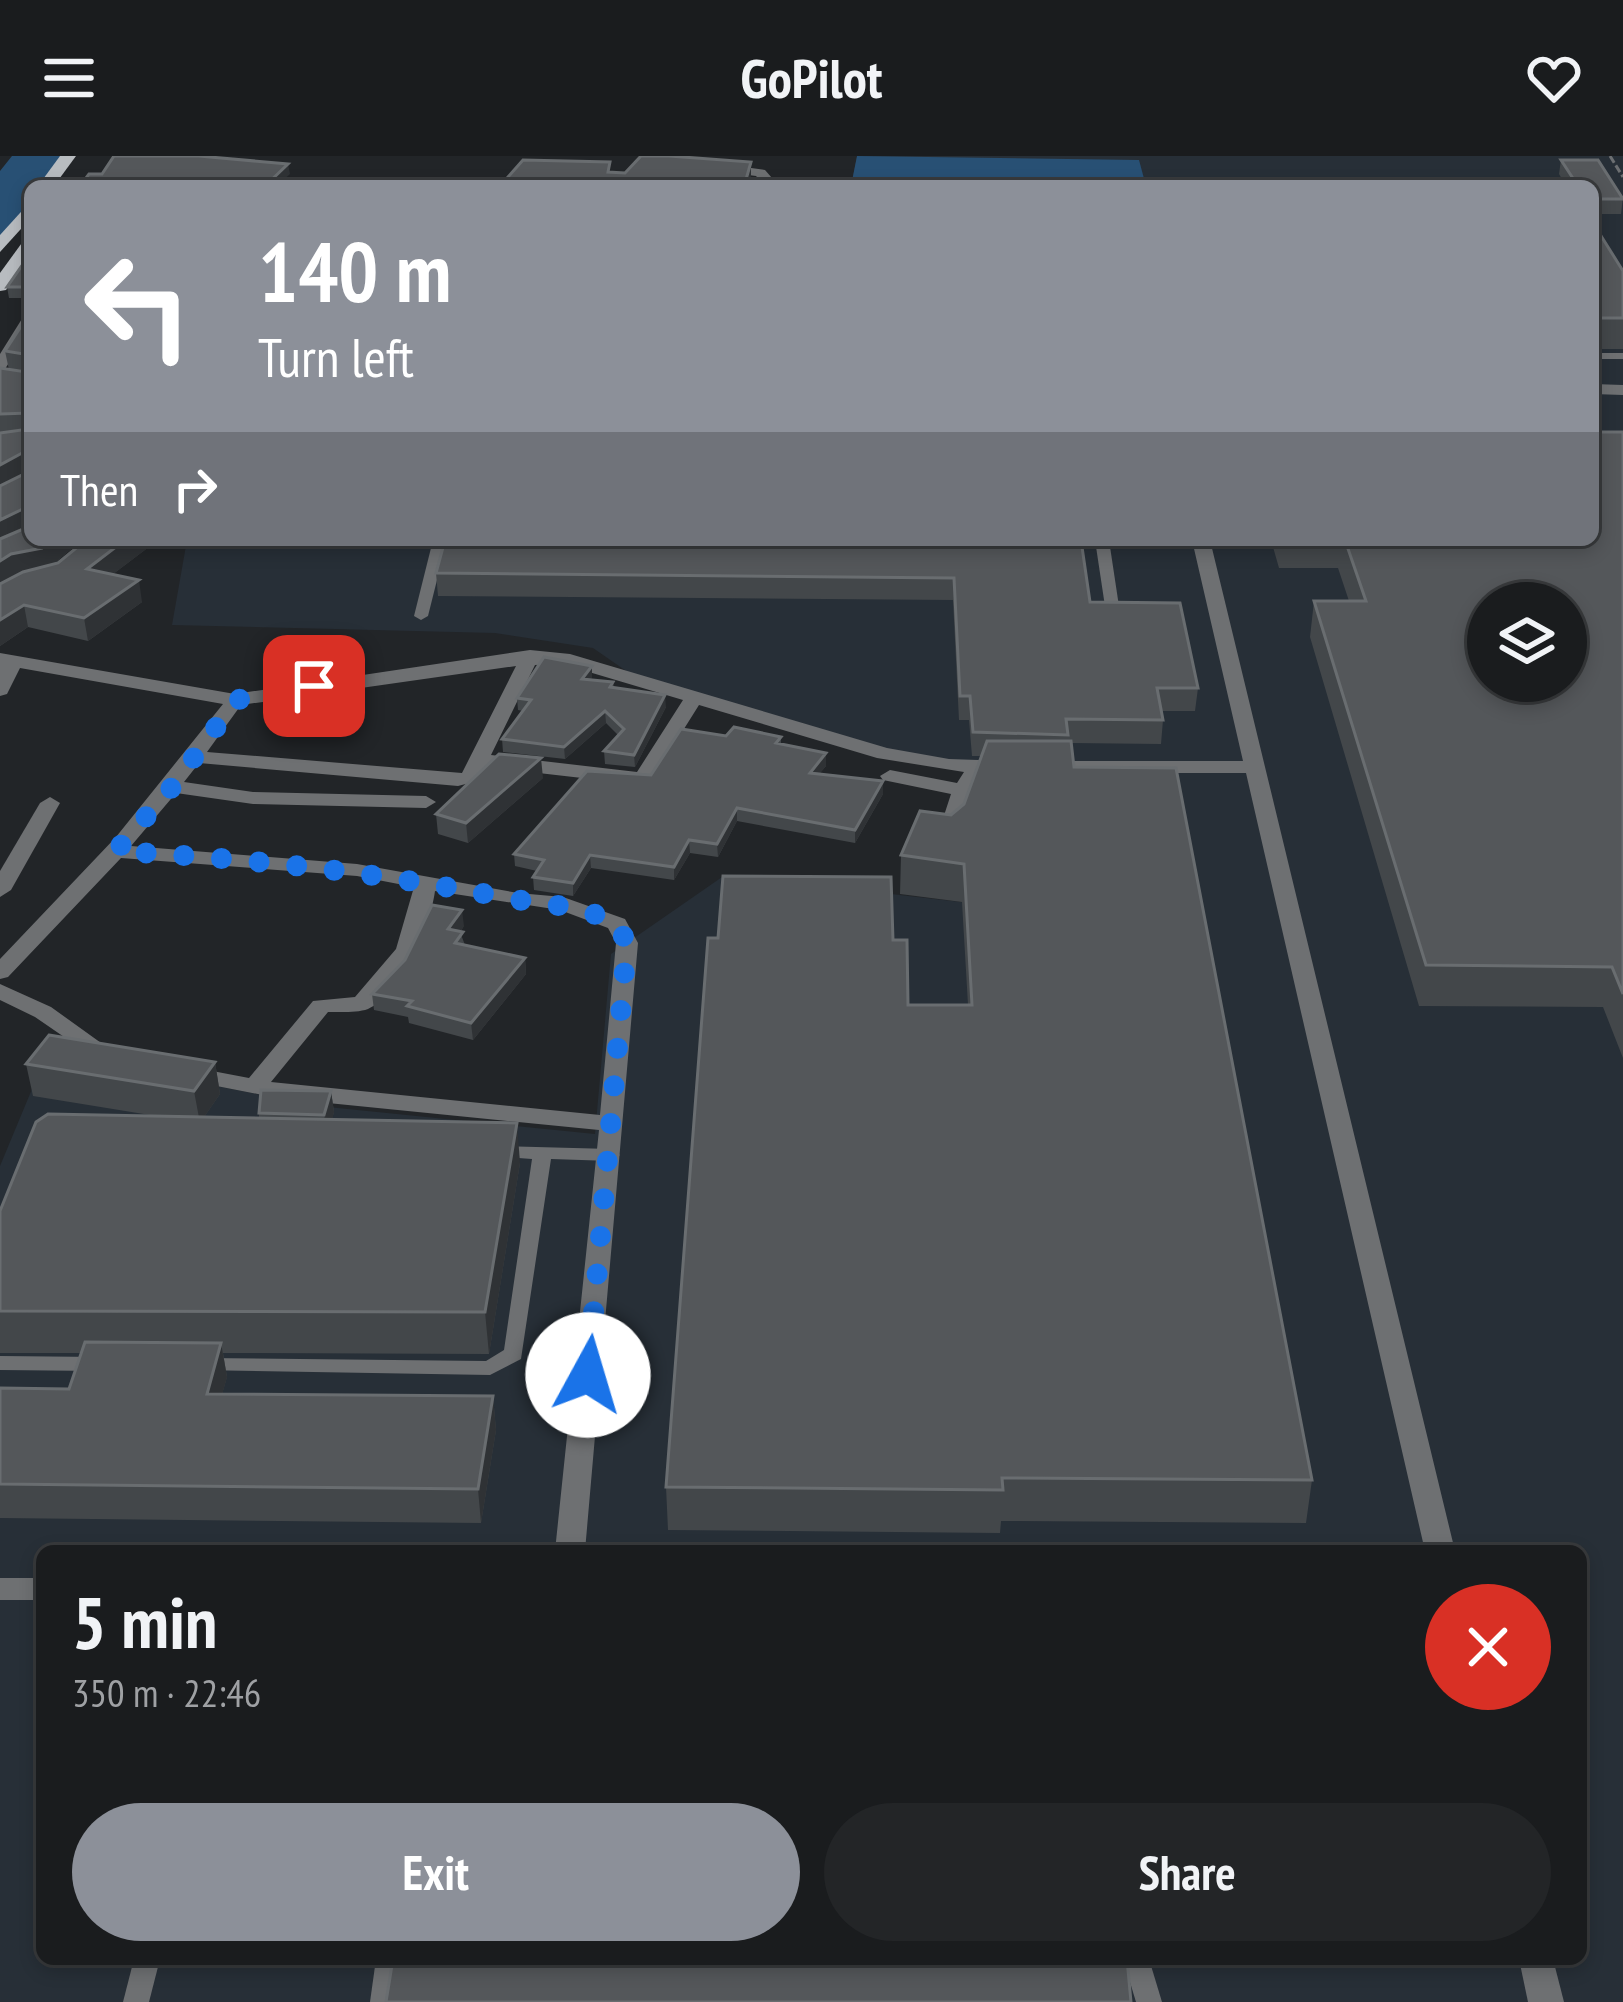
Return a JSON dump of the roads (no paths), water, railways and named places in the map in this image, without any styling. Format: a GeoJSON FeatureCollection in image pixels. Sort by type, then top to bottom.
{"type":"FeatureCollection","features":[{"type":"Feature","properties":{"kind":"main road"},"geometry":{"type":"LineString","coordinates":[[0,248],[21,230]]}},
{"type":"Feature","properties":{"kind":"main road"},"geometry":{"type":"LineString","coordinates":[[0,286],[24,252]]}},
{"type":"Feature","properties":{"kind":"street"},"geometry":{"type":"LineString","coordinates":[[703,167],[760,173],[766,180]]}},
{"type":"Feature","properties":{"kind":"street"},"geometry":{"type":"LineString","coordinates":[[2,361],[24,326]]}},
{"type":"Feature","properties":{"kind":"street"},"geometry":{"type":"LineString","coordinates":[[1202,546],[1439,1545]]}},
{"type":"Feature","properties":{"kind":"street"},"geometry":{"type":"LineString","coordinates":[[0,690],[7,660],[236,700],[530,656],[576,661],[884,754],[977,767],[1255,767]]}},
{"type":"Feature","properties":{"kind":"street"},"geometry":{"type":"LineString","coordinates":[[196,757],[458,780],[470,777],[530,656]]}},
{"type":"Feature","properties":{"kind":"street"},"geometry":{"type":"LineString","coordinates":[[479,760],[643,779],[693,699]]}},
{"type":"Feature","properties":{"kind":"street"},"geometry":{"type":"LineString","coordinates":[[0,972],[173,786],[236,700]]}},
{"type":"Feature","properties":{"kind":"street"},"geometry":{"type":"LineString","coordinates":[[946,840],[962,790],[977,767]]}},
{"type":"Feature","properties":{"kind":"street"},"geometry":{"type":"LineString","coordinates":[[890,776],[962,790]]}},
{"type":"Feature","properties":{"kind":"street"},"geometry":{"type":"LineString","coordinates":[[173,786],[253,798],[426,802]]}},
{"type":"Feature","properties":{"kind":"street"},"geometry":{"type":"LineString","coordinates":[[0,890],[50,803]]}},
{"type":"Feature","properties":{"kind":"street"},"geometry":{"type":"LineString","coordinates":[[116,851],[304,863],[563,904],[617,924],[627,943],[611,1155],[571,1545]]}},
{"type":"Feature","properties":{"kind":"street"},"geometry":{"type":"LineString","coordinates":[[254,1087],[321,1006],[362,1003],[402,960],[421,925],[426,882]]}},
{"type":"Feature","properties":{"kind":"street"},"geometry":{"type":"LineString","coordinates":[[0,991],[43,1012],[98,1052],[142,1064],[254,1087],[612,1124]]}},
{"type":"Feature","properties":{"kind":"street"},"geometry":{"type":"LineString","coordinates":[[0,1589],[36,1589]]}},
{"type":"Feature","properties":{"kind":"street"},"geometry":{"type":"LineString","coordinates":[[1537,1965],[1546,2002]]}},
{"type":"Feature","properties":{"kind":"lane"},"geometry":{"type":"LineString","coordinates":[[422,616],[439,546]]}},
{"type":"Feature","properties":{"kind":"lane"},"geometry":{"type":"LineString","coordinates":[[1103,546],[1113,613]]}},
{"type":"Feature","properties":{"kind":"lane"},"geometry":{"type":"LineString","coordinates":[[470,1152],[611,1155]]}},
{"type":"Feature","properties":{"kind":"lane"},"geometry":{"type":"LineString","coordinates":[[189,1365],[490,1368],[505,1364],[514,1354],[542,1154]]}},
{"type":"Feature","properties":{"kind":"lane"},"geometry":{"type":"LineString","coordinates":[[0,1363],[118,1364]]}},
{"type":"Feature","properties":{"kind":"lane"},"geometry":{"type":"LineString","coordinates":[[136,2002],[145,1965]]}},
{"type":"Feature","properties":{"kind":"lane"},"geometry":{"type":"LineString","coordinates":[[382,2002],[388,1965]]}},
{"type":"Feature","properties":{"kind":"lane"},"geometry":{"type":"LineString","coordinates":[[1138,1965],[1149,2002]]}}]}
